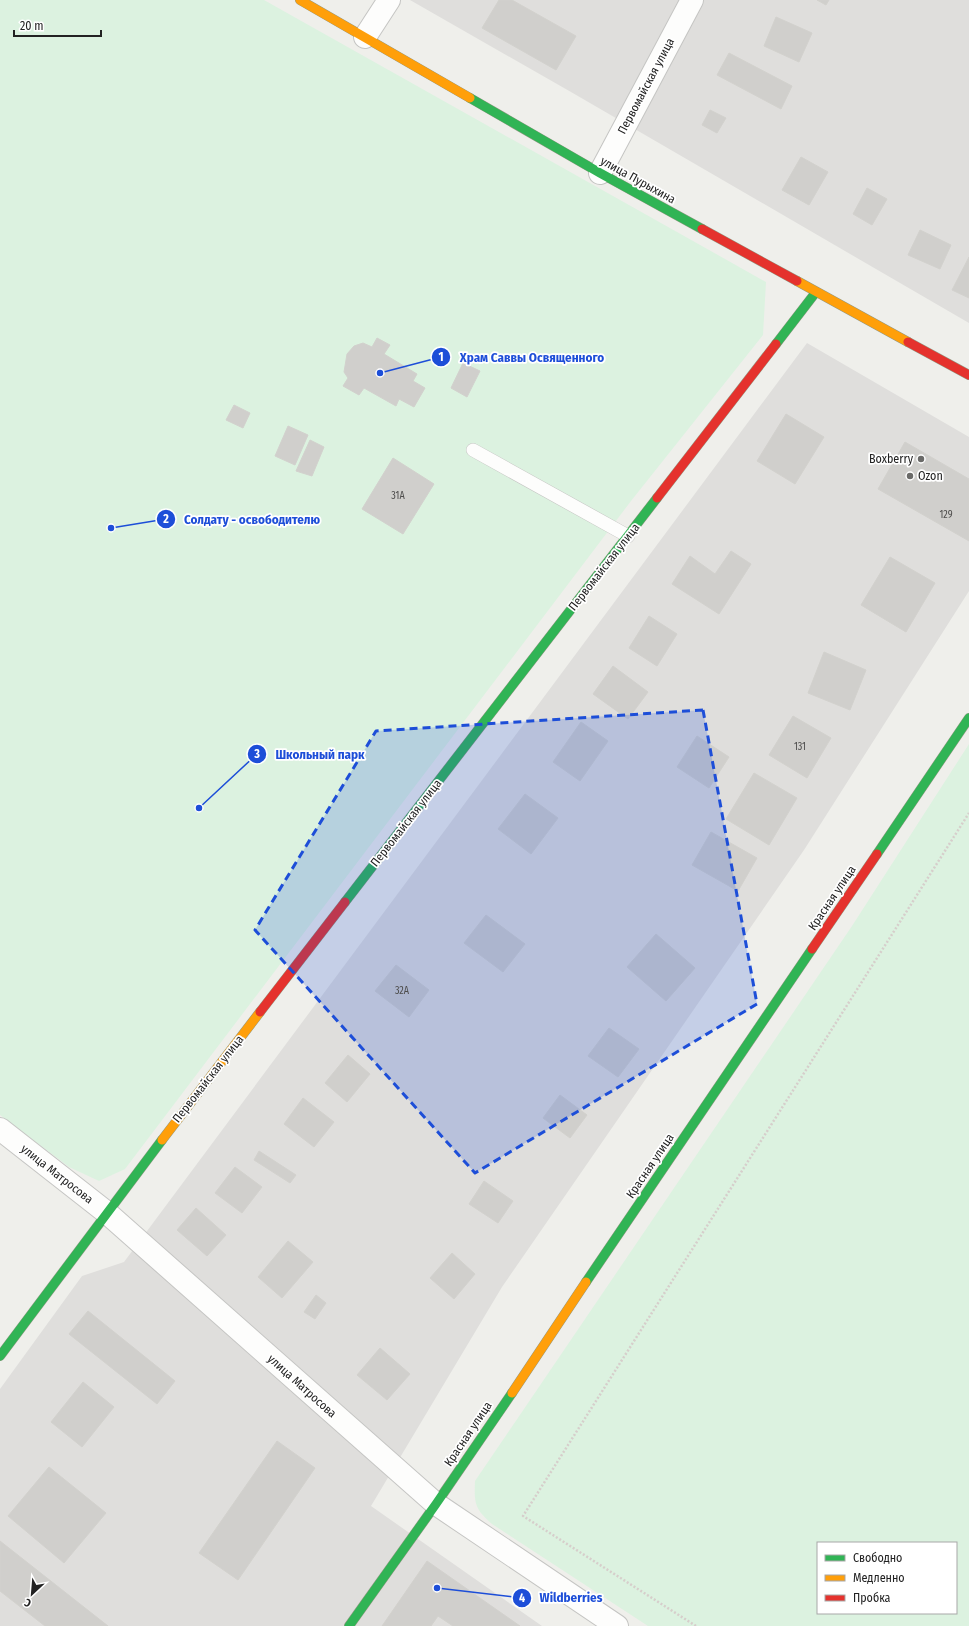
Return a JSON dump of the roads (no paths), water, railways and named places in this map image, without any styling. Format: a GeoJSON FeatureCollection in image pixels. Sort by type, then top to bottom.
{"type":"FeatureCollection","features":[{"type":"Feature","properties":{"kind":"street","name":"улица Пурыхина"},"geometry":{"type":"LineString","coordinates":[[300,0],[600,173],[969,375]]}},
{"type":"Feature","properties":{"kind":"street"},"geometry":{"type":"LineString","coordinates":[[365,37],[389,0]]}},
{"type":"Feature","properties":{"kind":"street","name":"Первомайская улица"},"geometry":{"type":"LineString","coordinates":[[600,173],[692,0]]}},
{"type":"Feature","properties":{"kind":"street","name":"Первомайская улица"},"geometry":{"type":"LineString","coordinates":[[0,1356],[106,1212],[816,292]]}},
{"type":"Feature","properties":{"kind":"street","name":"Красная улица"},"geometry":{"type":"LineString","coordinates":[[348,1626],[436,1504],[969,718]]}},
{"type":"Feature","properties":{"kind":"street","name":"улица Матросова"},"geometry":{"type":"LineString","coordinates":[[0,1129],[106,1212],[436,1504],[617,1626]]}},
{"type":"Feature","properties":{"kind":"lane"},"geometry":{"type":"LineString","coordinates":[[473,450],[628,536]]}},
{"type":"Feature","properties":{"kind":"place","name":"Храм Саввы Освященного"},"geometry":{"type":"Point","coordinates":[380,373]}},
{"type":"Feature","properties":{"kind":"place","name":"Boxberry"},"geometry":{"type":"Point","coordinates":[921,459]}},
{"type":"Feature","properties":{"kind":"place","name":"Ozon"},"geometry":{"type":"Point","coordinates":[910,476]}},
{"type":"Feature","properties":{"kind":"place","name":"Солдату - освободителю"},"geometry":{"type":"Point","coordinates":[111,528]}},
{"type":"Feature","properties":{"kind":"place","name":"Школьный парк"},"geometry":{"type":"Point","coordinates":[199,808]}},
{"type":"Feature","properties":{"kind":"place","name":"Wildberries"},"geometry":{"type":"Point","coordinates":[437,1588]}}]}
